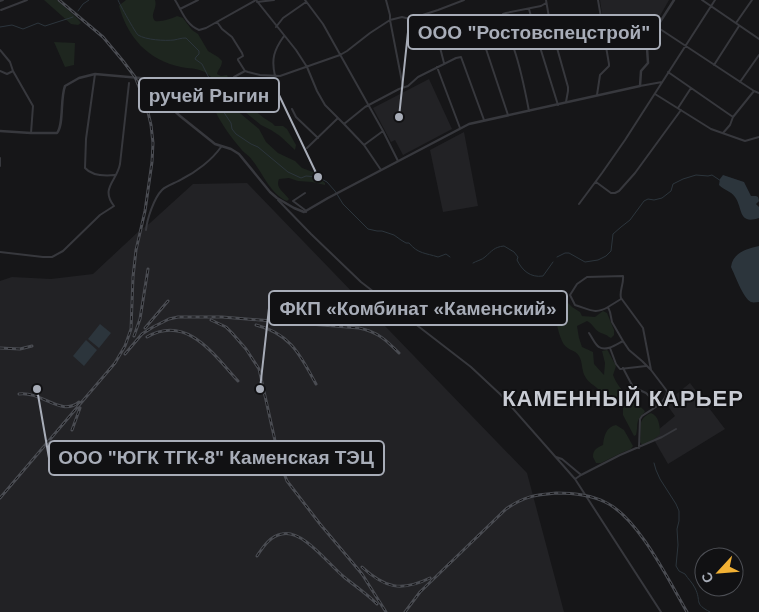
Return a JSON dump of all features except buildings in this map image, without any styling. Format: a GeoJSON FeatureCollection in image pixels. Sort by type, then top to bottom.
{"type":"FeatureCollection","features":[{"type":"Feature","properties":{"kind":"street"},"geometry":{"type":"LineString","coordinates":[[1,10],[27,0]]}},
{"type":"Feature","properties":{"kind":"street"},"geometry":{"type":"LineString","coordinates":[[175,0],[188,22],[199,30],[256,1],[274,0]]}},
{"type":"Feature","properties":{"kind":"street"},"geometry":{"type":"LineString","coordinates":[[180,9],[198,0]]}},
{"type":"Feature","properties":{"kind":"street"},"geometry":{"type":"LineString","coordinates":[[386,0],[403,88]]}},
{"type":"Feature","properties":{"kind":"street"},"geometry":{"type":"LineString","coordinates":[[217,22],[232,37],[242,53],[243,56],[238,59],[245,70],[256,74],[284,76],[340,55],[390,20],[402,17],[410,19],[464,0]]}},
{"type":"Feature","properties":{"kind":"street"},"geometry":{"type":"LineString","coordinates":[[598,0],[609,64],[600,75],[598,95]]}},
{"type":"Feature","properties":{"kind":"street"},"geometry":{"type":"LineString","coordinates":[[640,86],[641,71],[648,62],[647,44],[674,0]]}},
{"type":"Feature","properties":{"kind":"street"},"geometry":{"type":"LineString","coordinates":[[702,0],[759,38]]}},
{"type":"Feature","properties":{"kind":"street"},"geometry":{"type":"LineString","coordinates":[[578,204],[596,182],[715,0]]}},
{"type":"Feature","properties":{"kind":"street"},"geometry":{"type":"LineString","coordinates":[[736,23],[752,0]]}},
{"type":"Feature","properties":{"kind":"street"},"geometry":{"type":"LineString","coordinates":[[256,1],[296,50],[307,67],[325,104],[364,146],[382,170]]}},
{"type":"Feature","properties":{"kind":"street"},"geometry":{"type":"LineString","coordinates":[[276,27],[305,1],[323,24],[398,161]]}},
{"type":"Feature","properties":{"kind":"street"},"geometry":{"type":"LineString","coordinates":[[529,112],[523,79],[507,32],[503,14],[506,12],[541,6],[546,2],[568,87],[566,102]]}},
{"type":"Feature","properties":{"kind":"street"},"geometry":{"type":"LineString","coordinates":[[529,8],[558,105]]}},
{"type":"Feature","properties":{"kind":"street"},"geometry":{"type":"LineString","coordinates":[[478,25],[508,115]]}},
{"type":"Feature","properties":{"kind":"street"},"geometry":{"type":"LineString","coordinates":[[714,65],[739,26]]}},
{"type":"Feature","properties":{"kind":"street"},"geometry":{"type":"LineString","coordinates":[[435,28],[444,64]]}},
{"type":"Feature","properties":{"kind":"street"},"geometry":{"type":"LineString","coordinates":[[604,36],[656,28],[759,93]]}},
{"type":"Feature","properties":{"kind":"street"},"geometry":{"type":"LineString","coordinates":[[275,76],[274,53],[284,36]]}},
{"type":"Feature","properties":{"kind":"street"},"geometry":{"type":"LineString","coordinates":[[0,50],[10,62],[13,71],[33,106],[31,133]]}},
{"type":"Feature","properties":{"kind":"street"},"geometry":{"type":"LineString","coordinates":[[740,82],[759,55]]}},
{"type":"Feature","properties":{"kind":"street"},"geometry":{"type":"LineString","coordinates":[[344,124],[362,109],[410,84],[418,76],[462,57],[484,120]]}},
{"type":"Feature","properties":{"kind":"street"},"geometry":{"type":"LineString","coordinates":[[438,67],[460,128]]}},
{"type":"Feature","properties":{"kind":"street"},"geometry":{"type":"LineString","coordinates":[[245,70],[234,77],[233,82],[235,87],[253,104]]}},
{"type":"Feature","properties":{"kind":"street"},"geometry":{"type":"LineString","coordinates":[[0,71],[7,74],[13,71]]}},
{"type":"Feature","properties":{"kind":"street"},"geometry":{"type":"LineString","coordinates":[[668,72],[733,117]]}},
{"type":"Feature","properties":{"kind":"street"},"geometry":{"type":"LineString","coordinates":[[94,74],[86,139],[85,168],[88,172],[96,174],[115,175]]}},
{"type":"Feature","properties":{"kind":"street"},"geometry":{"type":"LineString","coordinates":[[0,130],[57,133],[60,127],[63,91],[65,86],[79,78],[94,74],[145,79],[172,109],[215,144],[231,149],[238,154],[270,192],[362,282],[485,380],[501,395],[575,479],[661,612]]}},
{"type":"Feature","properties":{"kind":"street"},"geometry":{"type":"LineString","coordinates":[[277,198],[299,211],[306,212],[339,192],[469,124],[662,82]]}},
{"type":"Feature","properties":{"kind":"street"},"geometry":{"type":"LineString","coordinates":[[0,252],[52,257],[62,251],[100,215],[114,206],[108,196],[110,186],[120,168],[129,83]]}},
{"type":"Feature","properties":{"kind":"street"},"geometry":{"type":"LineString","coordinates":[[596,182],[608,192],[613,194],[618,191],[635,173],[679,109],[691,88]]}},
{"type":"Feature","properties":{"kind":"street"},"geometry":{"type":"LineString","coordinates":[[723,133],[754,91]]}},
{"type":"Feature","properties":{"kind":"street"},"geometry":{"type":"LineString","coordinates":[[655,94],[706,127],[745,141],[759,137]]}},
{"type":"Feature","properties":{"kind":"street"},"geometry":{"type":"LineString","coordinates":[[292,109],[296,117],[318,138]]}},
{"type":"Feature","properties":{"kind":"street"},"geometry":{"type":"LineString","coordinates":[[307,148],[338,118]]}},
{"type":"Feature","properties":{"kind":"street"},"geometry":{"type":"LineString","coordinates":[[364,146],[383,131]]}},
{"type":"Feature","properties":{"kind":"street"},"geometry":{"type":"LineString","coordinates":[[146,230],[148,216],[162,190],[196,171],[221,147]]}},
{"type":"Feature","properties":{"kind":"street"},"geometry":{"type":"LineString","coordinates":[[0,158],[0,166]]}},
{"type":"Feature","properties":{"kind":"street"},"geometry":{"type":"LineString","coordinates":[[305,193],[293,201],[306,212]]}},
{"type":"Feature","properties":{"kind":"street"},"geometry":{"type":"LineString","coordinates":[[621,298],[598,312],[575,305],[570,295],[577,284],[587,277],[623,276],[624,282],[620,294],[621,298],[643,328],[652,371]]}},
{"type":"Feature","properties":{"kind":"street"},"geometry":{"type":"LineString","coordinates":[[608,307],[612,322],[629,350],[652,371],[667,391],[666,397],[640,419],[638,448]]}},
{"type":"Feature","properties":{"kind":"street"},"geometry":{"type":"LineString","coordinates":[[589,333],[600,348],[610,348],[623,341]]}},
{"type":"Feature","properties":{"kind":"street"},"geometry":{"type":"LineString","coordinates":[[610,348],[620,368],[646,366]]}},
{"type":"Feature","properties":{"kind":"street"},"geometry":{"type":"LineString","coordinates":[[623,368],[633,387],[646,393],[657,406]]}},
{"type":"Feature","properties":{"kind":"street"},"geometry":{"type":"LineString","coordinates":[[575,479],[581,474],[620,455],[676,430]]}},
{"type":"Feature","properties":{"kind":"street"},"geometry":{"type":"LineString","coordinates":[[556,457],[562,459],[581,474]]}},
{"type":"Feature","properties":{"kind":"shaded area"},"geometry":{"type":"Polygon","coordinates":[[[44,0],[57,0],[81,23],[78,25],[71,24],[44,0]]]}},
{"type":"Feature","properties":{"kind":"shaded area"},"geometry":{"type":"Polygon","coordinates":[[[126,0],[155,0],[153,18],[155,21],[177,16],[183,18],[192,30],[198,34],[208,51],[222,61],[217,74],[221,76],[227,75],[238,97],[264,118],[275,126],[283,126],[287,129],[296,145],[295,150],[280,136],[261,125],[229,99],[221,96],[214,80],[207,73],[169,64],[149,53],[141,46],[128,28],[119,6],[126,0]]]}},
{"type":"Feature","properties":{"kind":"shaded area"},"geometry":{"type":"Polygon","coordinates":[[[600,0],[669,0],[653,28],[605,35],[600,0]]]}},
{"type":"Feature","properties":{"kind":"shaded area"},"geometry":{"type":"Polygon","coordinates":[[[54,42],[75,43],[74,65],[65,67],[54,42]]]}},
{"type":"Feature","properties":{"kind":"shaded area"},"geometry":{"type":"Polygon","coordinates":[[[429,79],[452,129],[403,155],[395,140],[391,142],[373,108],[429,79]]]}},
{"type":"Feature","properties":{"kind":"shaded area"},"geometry":{"type":"Polygon","coordinates":[[[214,102],[229,104],[259,129],[266,142],[278,153],[295,161],[302,168],[313,172],[325,185],[289,178],[279,179],[279,187],[289,199],[287,201],[281,198],[271,188],[251,158],[229,134],[215,112],[214,102]]]}},
{"type":"Feature","properties":{"kind":"shaded area"},"geometry":{"type":"Polygon","coordinates":[[[464,132],[478,206],[443,212],[430,150],[464,132]]]}},
{"type":"Feature","properties":{"kind":"shaded area"},"geometry":{"type":"Polygon","coordinates":[[[723,175],[744,182],[751,196],[758,197],[759,201],[756,204],[759,207],[759,218],[752,220],[744,217],[732,193],[719,185],[723,175]]]}},
{"type":"Feature","properties":{"kind":"shaded area"},"geometry":{"type":"Polygon","coordinates":[[[247,183],[527,473],[564,612],[0,612],[0,281],[12,277],[51,279],[93,274],[193,184],[247,183]]]}},
{"type":"Feature","properties":{"kind":"shaded area"},"geometry":{"type":"Polygon","coordinates":[[[759,246],[759,302],[751,302],[745,296],[731,267],[732,262],[738,255],[745,250],[759,246]]]}},
{"type":"Feature","properties":{"kind":"shaded area"},"geometry":{"type":"Polygon","coordinates":[[[564,299],[580,312],[582,316],[595,317],[603,311],[607,313],[614,330],[614,335],[611,338],[599,332],[587,321],[577,326],[579,338],[582,347],[593,352],[594,364],[604,375],[605,363],[602,351],[608,351],[616,366],[613,375],[619,386],[644,410],[645,412],[638,421],[636,435],[634,436],[623,415],[620,400],[603,399],[599,390],[584,375],[579,356],[566,347],[562,341],[553,306],[555,302],[564,299]]]}},
{"type":"Feature","properties":{"kind":"shaded area"},"geometry":{"type":"Polygon","coordinates":[[[100,324],[111,333],[99,348],[88,339],[100,324]]]}},
{"type":"Feature","properties":{"kind":"shaded area"},"geometry":{"type":"Polygon","coordinates":[[[86,340],[97,350],[84,366],[73,356],[86,340]]]}},
{"type":"Feature","properties":{"kind":"shaded area"},"geometry":{"type":"Polygon","coordinates":[[[690,383],[725,429],[668,464],[653,438],[658,430],[675,416],[667,405],[668,401],[690,383]]]}},
{"type":"Feature","properties":{"kind":"shaded area"},"geometry":{"type":"Polygon","coordinates":[[[651,413],[657,419],[660,434],[652,441],[642,445],[640,442],[641,421],[646,415],[651,413]]]}},
{"type":"Feature","properties":{"kind":"shaded area"},"geometry":{"type":"Polygon","coordinates":[[[616,425],[624,430],[633,446],[631,449],[601,463],[596,463],[593,457],[595,450],[603,445],[608,430],[616,425]]]}},
{"type":"Feature","properties":{"kind":"waterway"},"geometry":{"type":"LineString","coordinates":[[78,11],[89,0]]}},
{"type":"Feature","properties":{"kind":"waterway"},"geometry":{"type":"LineString","coordinates":[[118,0],[138,35],[161,40],[186,38],[199,51],[195,59],[202,64],[220,100],[221,108],[236,134],[258,147],[288,172],[301,178],[306,176],[318,177],[327,182],[343,204],[368,229],[394,235],[422,253],[438,257],[446,254],[450,257]]}},
{"type":"Feature","properties":{"kind":"waterway"},"geometry":{"type":"LineString","coordinates":[[0,27],[12,25],[23,29],[38,23],[45,26],[73,17]]}},
{"type":"Feature","properties":{"kind":"waterway"},"geometry":{"type":"LineString","coordinates":[[557,257],[569,253],[585,262],[598,260],[611,251],[613,234],[630,220],[644,201],[662,198],[671,191],[673,184],[696,175],[712,175],[721,181]]}},
{"type":"Feature","properties":{"kind":"waterway"},"geometry":{"type":"LineString","coordinates":[[473,263],[484,258],[495,248],[504,246],[514,252],[518,257],[519,264],[524,270],[534,276],[543,276],[553,262]]}},
{"type":"Feature","properties":{"kind":"waterway"},"geometry":{"type":"LineString","coordinates":[[654,463],[660,479],[679,511],[676,566],[694,586],[701,606],[710,612]]}},
{"type":"Feature","properties":{"kind":"railway"},"geometry":{"type":"LineString","coordinates":[[0,498],[115,363],[125,346],[131,329],[136,250],[145,211],[152,162],[153,143],[151,125],[146,104],[135,77],[103,37],[59,0]]}},
{"type":"Feature","properties":{"kind":"railway"},"geometry":{"type":"LineString","coordinates":[[134,336],[140,319],[148,269]]}},
{"type":"Feature","properties":{"kind":"railway"},"geometry":{"type":"LineString","coordinates":[[145,328],[168,301]]}},
{"type":"Feature","properties":{"kind":"railway"},"geometry":{"type":"LineString","coordinates":[[125,354],[142,334],[169,319],[178,317],[222,317],[359,328],[381,337],[399,353]]}},
{"type":"Feature","properties":{"kind":"railway"},"geometry":{"type":"LineString","coordinates":[[211,320],[226,327],[232,333],[246,349],[259,369],[280,463],[287,481],[362,574],[386,612]]}},
{"type":"Feature","properties":{"kind":"railway"},"geometry":{"type":"LineString","coordinates":[[256,325],[268,329],[286,340],[299,355],[316,384]]}},
{"type":"Feature","properties":{"kind":"railway"},"geometry":{"type":"LineString","coordinates":[[147,337],[161,331],[175,331],[187,334],[209,350],[238,381]]}},
{"type":"Feature","properties":{"kind":"railway"},"geometry":{"type":"LineString","coordinates":[[0,348],[20,349],[32,346]]}},
{"type":"Feature","properties":{"kind":"railway"},"geometry":{"type":"LineString","coordinates":[[19,394],[36,396],[65,407],[79,402]]}},
{"type":"Feature","properties":{"kind":"railway"},"geometry":{"type":"LineString","coordinates":[[72,430],[80,408]]}},
{"type":"Feature","properties":{"kind":"railway"},"geometry":{"type":"LineString","coordinates":[[405,612],[420,592],[506,509],[530,497],[556,493],[588,496],[605,502],[617,510],[641,535],[652,551],[687,612]]}},
{"type":"Feature","properties":{"kind":"railway"},"geometry":{"type":"LineString","coordinates":[[257,556],[267,542],[278,535],[290,534],[298,537],[307,542],[344,577],[377,604]]}},
{"type":"Feature","properties":{"kind":"railway"},"geometry":{"type":"LineString","coordinates":[[362,567],[378,580],[394,586],[410,585],[430,578]]}},
{"type":"Feature","properties":{"kind":"place","name":"ООО \"Ростовспецстрой\""},"geometry":{"type":"Point","coordinates":[399,117]}},
{"type":"Feature","properties":{"kind":"place","name":"ручей Рыгин"},"geometry":{"type":"Point","coordinates":[318,177]}},
{"type":"Feature","properties":{"kind":"place","name":"ООО \"ЮГК ТГК-8\" Каменская ТЭЦ"},"geometry":{"type":"Point","coordinates":[37,389]}},
{"type":"Feature","properties":{"kind":"place","name":"ФКП «Комбинат «Каменский»"},"geometry":{"type":"Point","coordinates":[260,389]}},
{"type":"Feature","properties":{"kind":"district","name":"КАМЕННЫЙ КАРЬЕР"},"geometry":{"type":"Point","coordinates":[623,398]}}]}
